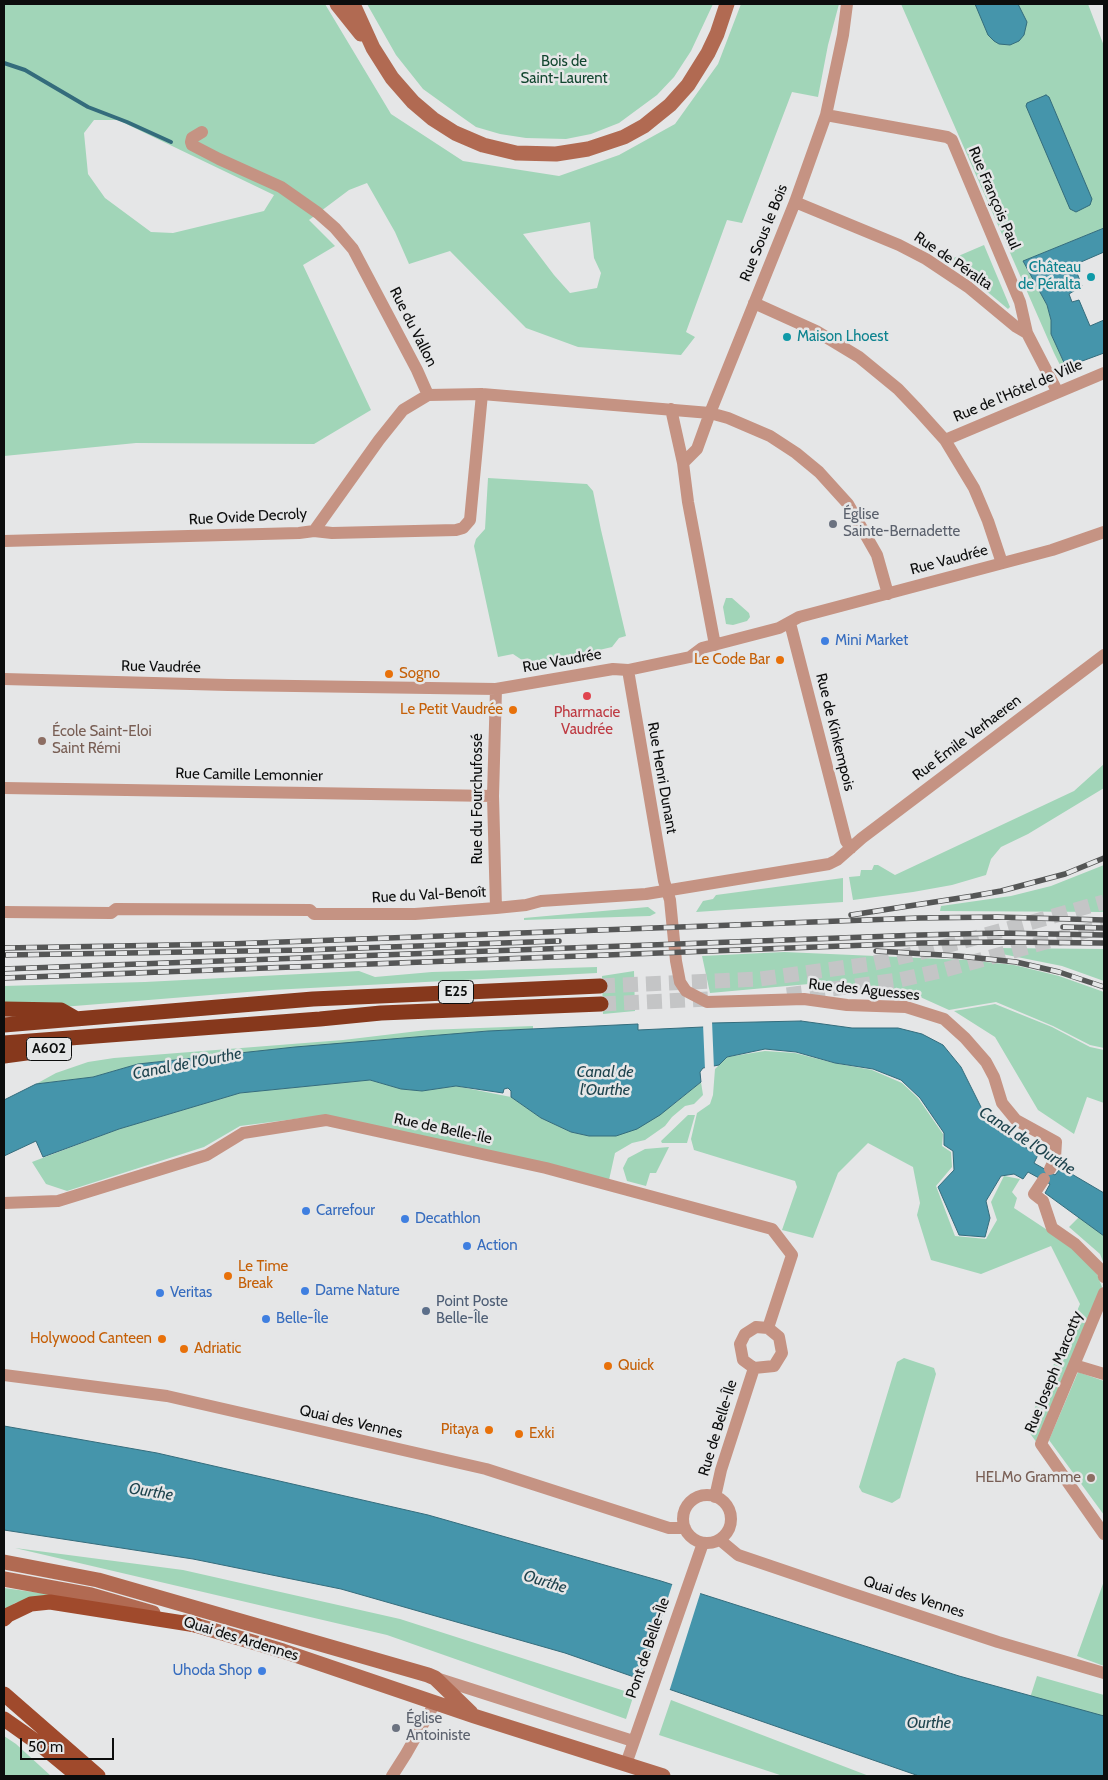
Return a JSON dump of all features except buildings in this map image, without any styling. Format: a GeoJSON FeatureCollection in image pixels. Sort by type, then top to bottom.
{"type":"FeatureCollection","features":[{"type":"Feature","properties":{"kind":"highway","name":"E25"},"geometry":{"type":"LineString","coordinates":[[4,1025],[313,1000],[600,986]]}},
{"type":"Feature","properties":{"kind":"highway","name":"E25"},"geometry":{"type":"LineString","coordinates":[[4,1043],[381,1013],[601,1004]]}},
{"type":"Feature","properties":{"kind":"highway","name":"A602"},"geometry":{"type":"LineString","coordinates":[[4,1009],[61,1010],[77,1019]]}},
{"type":"Feature","properties":{"kind":"highway","name":"A602"},"geometry":{"type":"LineString","coordinates":[[4,1056],[41,1051],[92,1036]]}},
{"type":"Feature","properties":{"kind":"main road"},"geometry":{"type":"LineString","coordinates":[[337,4],[373,48]]}},
{"type":"Feature","properties":{"kind":"main road"},"geometry":{"type":"LineString","coordinates":[[352,4],[373,48],[392,78],[413,102],[433,119],[469,140],[504,151],[538,154],[572,153],[588,149],[624,136],[644,126],[670,105],[688,85],[705,60],[717,34],[727,4]]}},
{"type":"Feature","properties":{"kind":"main road","name":"Quai des Ardennes"},"geometry":{"type":"LineString","coordinates":[[4,1562],[98,1580],[435,1678],[474,1716]]}},
{"type":"Feature","properties":{"kind":"main road","name":"Quai des Ardennes"},"geometry":{"type":"LineString","coordinates":[[4,1579],[91,1595],[196,1625],[663,1776]]}},
{"type":"Feature","properties":{"kind":"main road"},"geometry":{"type":"LineString","coordinates":[[4,1619],[8,1615],[31,1604],[50,1602],[196,1625]]}},
{"type":"Feature","properties":{"kind":"main road"},"geometry":{"type":"LineString","coordinates":[[5,1694],[98,1776]]}},
{"type":"Feature","properties":{"kind":"main road"},"geometry":{"type":"LineString","coordinates":[[4,1720],[44,1747],[78,1776]]}},
{"type":"Feature","properties":{"kind":"street","name":"Rue Sous le Bois"},"geometry":{"type":"LineString","coordinates":[[683,463],[697,449],[710,412],[795,202],[826,115],[843,35],[847,4]]}},
{"type":"Feature","properties":{"kind":"street","name":"Rue François Paul"},"geometry":{"type":"LineString","coordinates":[[826,115],[947,137],[952,140],[1020,302],[1027,333]]}},
{"type":"Feature","properties":{"kind":"street","name":"Rue du Vallon"},"geometry":{"type":"LineString","coordinates":[[202,132],[192,138],[192,145],[211,156],[281,187],[318,213],[335,228],[353,249],[417,370],[428,395]]}},
{"type":"Feature","properties":{"kind":"street","name":"Rue de Péralta"},"geometry":{"type":"LineString","coordinates":[[795,202],[899,245],[968,287],[1015,326],[1027,333],[1058,391]]}},
{"type":"Feature","properties":{"kind":"street"},"geometry":{"type":"LineString","coordinates":[[754,303],[816,330],[859,357],[898,389],[945,440],[974,488],[988,521],[1002,563]]}},
{"type":"Feature","properties":{"kind":"street","name":"Rue de l'Hôtel de Ville"},"geometry":{"type":"LineString","coordinates":[[945,440],[1104,373]]}},
{"type":"Feature","properties":{"kind":"street"},"geometry":{"type":"LineString","coordinates":[[428,395],[482,394],[710,412],[770,436],[796,453],[824,477],[848,504],[877,555],[888,594]]}},
{"type":"Feature","properties":{"kind":"street"},"geometry":{"type":"LineString","coordinates":[[314,531],[332,534],[456,530],[463,528],[470,520],[482,394]]}},
{"type":"Feature","properties":{"kind":"street","name":"Rue Ovide Decroly"},"geometry":{"type":"LineString","coordinates":[[4,542],[314,531],[379,440],[403,410],[428,395]]}},
{"type":"Feature","properties":{"kind":"street"},"geometry":{"type":"LineString","coordinates":[[671,409],[683,463],[688,502],[715,645]]}},
{"type":"Feature","properties":{"kind":"street","name":"Rue Vaudrée"},"geometry":{"type":"LineString","coordinates":[[4,679],[209,685],[496,689],[613,669],[628,670],[690,657],[702,648],[779,628],[799,617],[1052,550],[1104,532]]}},
{"type":"Feature","properties":{"kind":"street","name":"Rue de Kinkempois"},"geometry":{"type":"LineString","coordinates":[[790,623],[844,832],[851,848]]}},
{"type":"Feature","properties":{"kind":"street","name":"Rue Émile Verhaeren"},"geometry":{"type":"LineString","coordinates":[[851,848],[1104,655]]}},
{"type":"Feature","properties":{"kind":"street","name":"Rue Henri Dunant"},"geometry":{"type":"LineString","coordinates":[[628,670],[667,890]]}},
{"type":"Feature","properties":{"kind":"street","name":"Rue du Fourchufossé"},"geometry":{"type":"LineString","coordinates":[[496,689],[493,796],[496,908]]}},
{"type":"Feature","properties":{"kind":"street","name":"Rue Camille Lemonnier"},"geometry":{"type":"LineString","coordinates":[[4,788],[493,796]]}},
{"type":"Feature","properties":{"kind":"street","name":"Rue du Val-Benoît"},"geometry":{"type":"LineString","coordinates":[[4,912],[111,914],[116,909],[310,910],[314,914],[415,914],[496,908],[541,900],[646,894],[829,864],[851,848]]}},
{"type":"Feature","properties":{"kind":"street","name":"Rue des Aguesses"},"geometry":{"type":"LineString","coordinates":[[667,890],[670,900],[680,982],[686,992],[707,1002],[804,999],[847,1005],[906,1007],[944,1019],[965,1038],[986,1062],[994,1077],[1002,1103],[1016,1120],[1056,1142],[1055,1158],[1034,1194],[1042,1200],[1052,1228],[1075,1244],[1103,1272],[1104,1277]]}},
{"type":"Feature","properties":{"kind":"street","name":"Rue de Belle-Île"},"geometry":{"type":"LineString","coordinates":[[4,1203],[58,1201],[207,1155],[243,1133],[326,1120],[546,1168],[772,1229],[792,1255],[768,1328]]}},
{"type":"Feature","properties":{"kind":"street","name":"Rue Joseph Marcotty"},"geometry":{"type":"LineString","coordinates":[[1104,1293],[1041,1444],[1104,1534]]}},
{"type":"Feature","properties":{"kind":"street","name":"Rue de Belle-Île"},"geometry":{"type":"LineString","coordinates":[[756,1327],[768,1328],[780,1337],[782,1353],[774,1366],[754,1368],[743,1360],[740,1344],[745,1334],[756,1327]]}},
{"type":"Feature","properties":{"kind":"street"},"geometry":{"type":"LineString","coordinates":[[1074,1365],[1104,1374]]}},
{"type":"Feature","properties":{"kind":"street","name":"Rue de Belle-Île"},"geometry":{"type":"LineString","coordinates":[[715,1497],[721,1470],[754,1368]]}},
{"type":"Feature","properties":{"kind":"street","name":"Quai des Vennes"},"geometry":{"type":"LineString","coordinates":[[4,1375],[167,1396],[486,1469],[669,1528],[685,1528]]}},
{"type":"Feature","properties":{"kind":"street"},"geometry":{"type":"LineString","coordinates":[[701,1496],[715,1497],[727,1505],[731,1514],[731,1525],[720,1540],[703,1543],[690,1536],[685,1528],[684,1516],[689,1504],[701,1496]]}},
{"type":"Feature","properties":{"kind":"street","name":"Quai des Vennes"},"geometry":{"type":"LineString","coordinates":[[720,1540],[738,1555],[998,1642],[1104,1673]]}},
{"type":"Feature","properties":{"kind":"street","name":"Pont de Belle-Île"},"geometry":{"type":"LineString","coordinates":[[626,1764],[703,1543]]}},
{"type":"Feature","properties":{"kind":"street","name":"Quai des Ardennes"},"geometry":{"type":"LineString","coordinates":[[435,1678],[633,1741]]}},
{"type":"Feature","properties":{"kind":"street"},"geometry":{"type":"LineString","coordinates":[[392,1776],[434,1703]]}},
{"type":"Feature","properties":{"kind":"green space"},"geometry":{"type":"Polygon","coordinates":[[[4,4],[325,4],[391,114],[463,161],[559,176],[619,155],[675,124],[718,64],[741,4],[839,4],[828,45],[818,97],[792,92],[742,223],[727,220],[686,332],[695,337],[681,355],[578,347],[526,328],[450,251],[409,264],[395,232],[367,183],[349,190],[309,220],[335,246],[303,265],[371,410],[314,444],[136,443],[4,456],[4,4]],[[94,120],[84,133],[88,174],[105,198],[151,232],[173,233],[264,211],[274,195],[118,120],[94,120]],[[590,222],[523,234],[570,293],[597,288],[601,273],[594,258],[590,222]]]}},
{"type":"Feature","properties":{"kind":"green space","name":"Bois de Saint-Laurent"},"geometry":{"type":"Polygon","coordinates":[[[367,4],[713,4],[691,51],[674,77],[657,95],[619,123],[591,134],[566,139],[526,138],[500,134],[476,127],[423,89],[396,55],[367,4]]]}},
{"type":"Feature","properties":{"kind":"green space"},"geometry":{"type":"Polygon","coordinates":[[[901,4],[1088,4],[1104,46],[1104,228],[1023,261],[1047,305],[1051,320],[1051,334],[1066,367],[1064,368],[1061,367],[1054,353],[901,4]]]}},
{"type":"Feature","properties":{"kind":"green space"},"geometry":{"type":"Polygon","coordinates":[[[984,245],[1010,307],[1008,309],[949,260],[984,245]]]}},
{"type":"Feature","properties":{"kind":"green space"},"geometry":{"type":"Polygon","coordinates":[[[488,478],[587,484],[593,491],[626,636],[619,638],[612,647],[531,666],[513,654],[498,657],[474,546],[476,539],[485,529],[488,478]]]}},
{"type":"Feature","properties":{"kind":"green space"},"geometry":{"type":"Polygon","coordinates":[[[726,598],[732,598],[749,613],[750,617],[747,621],[733,625],[726,624],[723,607],[726,598]]]}},
{"type":"Feature","properties":{"kind":"green space"},"geometry":{"type":"Polygon","coordinates":[[[1104,764],[1104,788],[1028,834],[1001,847],[991,859],[986,875],[952,885],[853,900],[849,877],[860,876],[861,870],[872,870],[874,865],[878,865],[895,875],[1074,791],[1104,764]]]}},
{"type":"Feature","properties":{"kind":"green space"},"geometry":{"type":"Polygon","coordinates":[[[1104,865],[1104,912],[940,911],[941,906],[1011,896],[1051,886],[1104,865]]]}},
{"type":"Feature","properties":{"kind":"green space"},"geometry":{"type":"Polygon","coordinates":[[[843,878],[843,902],[696,912],[703,901],[713,899],[716,895],[843,878]]]}},
{"type":"Feature","properties":{"kind":"green space"},"geometry":{"type":"Polygon","coordinates":[[[648,907],[656,913],[650,916],[524,920],[524,918],[648,907]]]}},
{"type":"Feature","properties":{"kind":"green space"},"geometry":{"type":"Polygon","coordinates":[[[997,948],[1104,949],[1104,981],[1062,966],[997,953],[997,948]]]}},
{"type":"Feature","properties":{"kind":"green space"},"geometry":{"type":"Polygon","coordinates":[[[784,952],[967,960],[1014,965],[1059,976],[1104,992],[1104,1048],[1090,1045],[1053,1026],[996,1002],[949,1010],[909,992],[860,992],[809,984],[710,993],[702,956],[784,952]]]}},
{"type":"Feature","properties":{"kind":"green space"},"geometry":{"type":"Polygon","coordinates":[[[597,967],[597,973],[272,990],[62,1007],[4,1005],[4,986],[145,982],[359,971],[375,977],[432,972],[597,967]]]}},
{"type":"Feature","properties":{"kind":"green space"},"geometry":{"type":"Polygon","coordinates":[[[634,971],[635,1011],[603,1014],[602,976],[634,971]]]}},
{"type":"Feature","properties":{"kind":"green space"},"geometry":{"type":"Polygon","coordinates":[[[995,1004],[1052,1027],[1090,1047],[1104,1050],[1104,1103],[1087,1097],[1074,1134],[1038,1110],[995,1037],[954,1011],[995,1004]]]}},
{"type":"Feature","properties":{"kind":"green space"},"geometry":{"type":"Polygon","coordinates":[[[533,1026],[533,1030],[488,1031],[197,1057],[138,1064],[93,1077],[36,1084],[56,1073],[88,1062],[114,1058],[343,1040],[427,1030],[533,1026]]]}},
{"type":"Feature","properties":{"kind":"green space"},"geometry":{"type":"Polygon","coordinates":[[[765,1051],[795,1053],[872,1070],[902,1083],[918,1098],[943,1134],[942,1146],[951,1152],[952,1167],[936,1186],[955,1236],[986,1239],[997,1220],[991,1202],[1004,1176],[1020,1179],[1012,1192],[1017,1198],[1014,1208],[1073,1247],[1097,1274],[1102,1287],[1037,1443],[1026,1428],[1080,1304],[1051,1246],[981,1274],[931,1260],[917,1215],[920,1203],[913,1167],[868,1143],[838,1173],[813,1238],[782,1230],[797,1187],[795,1181],[694,1150],[691,1139],[697,1113],[710,1104],[713,1095],[715,1069],[727,1057],[765,1051]]]}},
{"type":"Feature","properties":{"kind":"green space"},"geometry":{"type":"Polygon","coordinates":[[[370,1080],[401,1089],[422,1091],[456,1086],[511,1097],[541,1118],[571,1132],[589,1136],[616,1136],[674,1104],[701,1082],[703,1095],[694,1104],[685,1106],[665,1126],[645,1140],[632,1143],[615,1153],[609,1180],[326,1115],[240,1126],[204,1147],[67,1191],[46,1184],[32,1162],[119,1129],[240,1093],[370,1080]]]}},
{"type":"Feature","properties":{"kind":"green space"},"geometry":{"type":"Polygon","coordinates":[[[688,1115],[695,1115],[687,1143],[662,1143],[661,1141],[688,1115]]]}},
{"type":"Feature","properties":{"kind":"green space"},"geometry":{"type":"Polygon","coordinates":[[[669,1147],[656,1173],[650,1173],[646,1186],[627,1181],[623,1168],[628,1158],[645,1149],[669,1147]]]}},
{"type":"Feature","properties":{"kind":"green space"},"geometry":{"type":"Polygon","coordinates":[[[1079,1217],[1104,1236],[1104,1264],[1100,1254],[1069,1227],[1079,1217]]]}},
{"type":"Feature","properties":{"kind":"green space"},"geometry":{"type":"Polygon","coordinates":[[[904,1358],[934,1368],[936,1374],[900,1498],[892,1503],[862,1492],[859,1487],[897,1362],[904,1358]]]}},
{"type":"Feature","properties":{"kind":"green space","name":"HELMo Gramme"},"geometry":{"type":"Polygon","coordinates":[[[1078,1372],[1104,1381],[1104,1515],[1049,1440],[1078,1372]]]}},
{"type":"Feature","properties":{"kind":"green space"},"geometry":{"type":"Polygon","coordinates":[[[15,1548],[183,1570],[400,1619],[634,1694],[626,1719],[387,1635],[15,1548]]]}},
{"type":"Feature","properties":{"kind":"green space"},"geometry":{"type":"Polygon","coordinates":[[[1104,1581],[1104,1666],[1077,1656],[1104,1581]]]}},
{"type":"Feature","properties":{"kind":"green space"},"geometry":{"type":"Polygon","coordinates":[[[4,1588],[55,1595],[15,1603],[4,1611],[4,1588]]]}},
{"type":"Feature","properties":{"kind":"green space"},"geometry":{"type":"Polygon","coordinates":[[[1037,1676],[1104,1695],[1104,1723],[1029,1701],[1037,1676]]]}},
{"type":"Feature","properties":{"kind":"green space"},"geometry":{"type":"Polygon","coordinates":[[[671,1700],[869,1776],[783,1776],[659,1735],[671,1700]]]}},
{"type":"Feature","properties":{"kind":"green space"},"geometry":{"type":"Polygon","coordinates":[[[4,1736],[16,1744],[51,1776],[4,1776],[4,1736]]]}},
{"type":"Feature","properties":{"kind":"water"},"geometry":{"type":"Polygon","coordinates":[[[975,4],[1018,4],[1027,22],[1024,35],[1019,41],[1010,45],[999,44],[994,41],[988,35],[975,4]]]}},
{"type":"Feature","properties":{"kind":"water"},"geometry":{"type":"Polygon","coordinates":[[[1046,95],[1049,97],[1092,199],[1090,205],[1076,212],[1070,209],[1026,106],[1027,103],[1046,95]]]}},
{"type":"Feature","properties":{"kind":"water"},"geometry":{"type":"Polygon","coordinates":[[[1104,228],[1104,252],[1074,265],[1082,286],[1069,294],[1072,302],[1079,300],[1090,326],[1104,320],[1104,353],[1066,367],[1051,334],[1051,320],[1047,305],[1023,261],[1104,228]]]}},
{"type":"Feature","properties":{"kind":"water","name":"Canal de l'Ourthe"},"geometry":{"type":"Polygon","coordinates":[[[801,1021],[852,1028],[898,1028],[922,1034],[943,1045],[961,1067],[986,1117],[996,1129],[1038,1155],[1034,1163],[1055,1175],[1060,1169],[1070,1173],[1104,1193],[1104,1236],[1045,1193],[1050,1184],[1028,1172],[1023,1179],[1014,1174],[1001,1176],[986,1201],[990,1218],[985,1237],[959,1235],[938,1187],[954,1170],[953,1151],[944,1145],[944,1133],[920,1098],[901,1080],[873,1069],[835,1063],[796,1052],[765,1049],[727,1057],[719,1065],[703,1068],[700,1072],[701,1082],[660,1115],[637,1129],[616,1136],[589,1136],[571,1132],[541,1118],[511,1097],[511,1091],[508,1088],[504,1089],[503,1093],[456,1086],[422,1091],[401,1089],[370,1080],[240,1093],[119,1129],[43,1157],[36,1141],[4,1156],[4,1100],[36,1084],[93,1077],[138,1064],[295,1047],[488,1031],[638,1024],[638,1030],[703,1027],[712,1023],[801,1021]]]}},
{"type":"Feature","properties":{"kind":"water","name":"Ourthe"},"geometry":{"type":"Polygon","coordinates":[[[4,1426],[157,1453],[428,1515],[661,1581],[959,1676],[1104,1716],[1104,1776],[919,1776],[565,1653],[341,1589],[193,1559],[4,1530],[4,1426]]]}},
{"type":"Feature","properties":{"kind":"pier"},"geometry":{"type":"Polygon","coordinates":[[[712,1021],[714,1069],[705,1070],[703,1024],[712,1021]]]}},
{"type":"Feature","properties":{"kind":"pier"},"geometry":{"type":"Polygon","coordinates":[[[673,1582],[701,1591],[669,1692],[641,1682],[673,1582]]]}},
{"type":"Feature","properties":{"kind":"waterway"},"geometry":{"type":"LineString","coordinates":[[4,63],[25,70],[88,107],[171,142]]}},
{"type":"Feature","properties":{"kind":"tunnel"},"geometry":{"type":"LineString","coordinates":[[600,986],[760,979],[870,964],[935,949],[1104,902]]}},
{"type":"Feature","properties":{"kind":"tunnel"},"geometry":{"type":"LineString","coordinates":[[787,995],[899,980],[944,970],[1104,926]]}},
{"type":"Feature","properties":{"kind":"tunnel"},"geometry":{"type":"LineString","coordinates":[[601,1004],[709,999]]}},
{"type":"Feature","properties":{"kind":"railway"},"geometry":{"type":"LineString","coordinates":[[851,915],[1001,891],[1065,874],[1104,858]]}},
{"type":"Feature","properties":{"kind":"railway"},"geometry":{"type":"LineString","coordinates":[[4,948],[229,944],[919,918],[997,917],[1104,920]]}},
{"type":"Feature","properties":{"kind":"railway"},"geometry":{"type":"LineString","coordinates":[[1063,927],[1104,928]]}},
{"type":"Feature","properties":{"kind":"railway"},"geometry":{"type":"LineString","coordinates":[[4,969],[920,935],[999,933],[1104,935]]}},
{"type":"Feature","properties":{"kind":"railway"},"geometry":{"type":"LineString","coordinates":[[6,955],[304,950],[559,941]]}},
{"type":"Feature","properties":{"kind":"railway"},"geometry":{"type":"LineString","coordinates":[[4,978],[921,943],[1104,943]]}},
{"type":"Feature","properties":{"kind":"railway"},"geometry":{"type":"LineString","coordinates":[[876,951],[959,956],[1016,962],[1059,972],[1104,987]]}},
{"type":"Feature","properties":{"kind":"place","name":"Château de Péralta"},"geometry":{"type":"Point","coordinates":[1091,277]}},
{"type":"Feature","properties":{"kind":"place","name":"Maison Lhoest"},"geometry":{"type":"Point","coordinates":[787,337]}},
{"type":"Feature","properties":{"kind":"place","name":"Église Sainte-Bernadette"},"geometry":{"type":"Point","coordinates":[833,524]}},
{"type":"Feature","properties":{"kind":"place","name":"Mini Market"},"geometry":{"type":"Point","coordinates":[825,641]}},
{"type":"Feature","properties":{"kind":"place","name":"Le Code Bar"},"geometry":{"type":"Point","coordinates":[780,660]}},
{"type":"Feature","properties":{"kind":"place","name":"Sogno"},"geometry":{"type":"Point","coordinates":[389,674]}},
{"type":"Feature","properties":{"kind":"place","name":"Pharmacie Vaudrée"},"geometry":{"type":"Point","coordinates":[587,696]}},
{"type":"Feature","properties":{"kind":"place","name":"Le Petit Vaudrée"},"geometry":{"type":"Point","coordinates":[513,710]}},
{"type":"Feature","properties":{"kind":"place","name":"École Saint-Eloi Saint Rémi"},"geometry":{"type":"Point","coordinates":[42,741]}},
{"type":"Feature","properties":{"kind":"place","name":"Carrefour"},"geometry":{"type":"Point","coordinates":[306,1211]}},
{"type":"Feature","properties":{"kind":"place","name":"Decathlon"},"geometry":{"type":"Point","coordinates":[405,1219]}},
{"type":"Feature","properties":{"kind":"place","name":"Action"},"geometry":{"type":"Point","coordinates":[467,1246]}},
{"type":"Feature","properties":{"kind":"place","name":"Le Time Break"},"geometry":{"type":"Point","coordinates":[228,1276]}},
{"type":"Feature","properties":{"kind":"place","name":"Dame Nature"},"geometry":{"type":"Point","coordinates":[305,1291]}},
{"type":"Feature","properties":{"kind":"place","name":"Veritas"},"geometry":{"type":"Point","coordinates":[160,1293]}},
{"type":"Feature","properties":{"kind":"place","name":"Point Poste Belle-Île"},"geometry":{"type":"Point","coordinates":[426,1311]}},
{"type":"Feature","properties":{"kind":"place","name":"Belle-Île"},"geometry":{"type":"Point","coordinates":[266,1319]}},
{"type":"Feature","properties":{"kind":"place","name":"Holywood Canteen"},"geometry":{"type":"Point","coordinates":[162,1339]}},
{"type":"Feature","properties":{"kind":"place","name":"Adriatic"},"geometry":{"type":"Point","coordinates":[184,1349]}},
{"type":"Feature","properties":{"kind":"place","name":"Quick"},"geometry":{"type":"Point","coordinates":[608,1366]}},
{"type":"Feature","properties":{"kind":"place","name":"Pitaya"},"geometry":{"type":"Point","coordinates":[489,1430]}},
{"type":"Feature","properties":{"kind":"place","name":"Exki"},"geometry":{"type":"Point","coordinates":[519,1434]}},
{"type":"Feature","properties":{"kind":"place","name":"HELMo Gramme"},"geometry":{"type":"Point","coordinates":[1091,1478]}},
{"type":"Feature","properties":{"kind":"place","name":"Uhoda Shop"},"geometry":{"type":"Point","coordinates":[262,1671]}},
{"type":"Feature","properties":{"kind":"place","name":"Église Antoiniste"},"geometry":{"type":"Point","coordinates":[396,1728]}}]}
